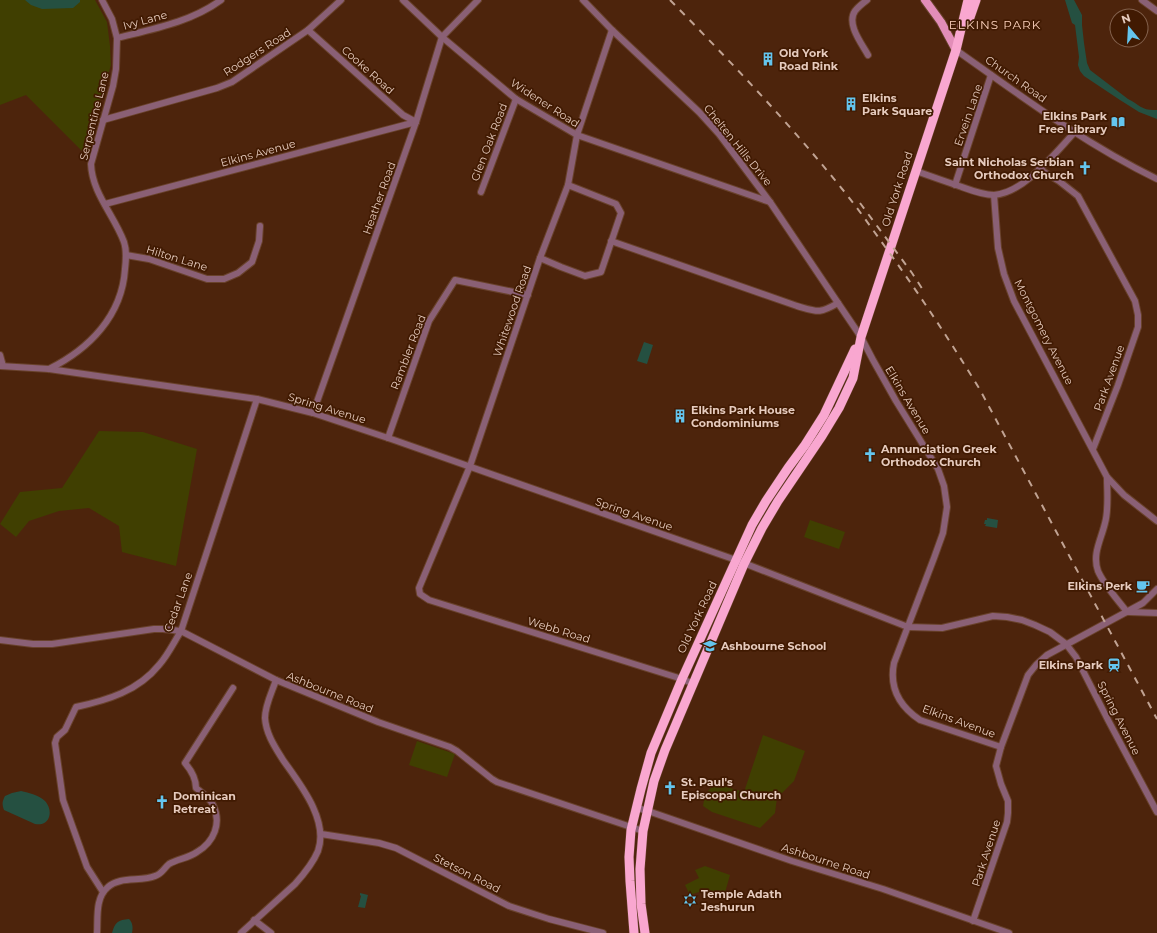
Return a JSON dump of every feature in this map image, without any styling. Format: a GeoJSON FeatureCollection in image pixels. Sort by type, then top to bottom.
{"type":"FeatureCollection","features":[{"type":"Feature","properties":{"kind":"highway","name":"Old York Road"},"geometry":{"type":"LineString","coordinates":[[634,933],[629,857],[636,808],[651,752],[682,679],[740,562],[778,501],[820,439],[839,408],[853,378],[861,337],[956,50],[968,0]]}},
{"type":"Feature","properties":{"kind":"highway","name":"Old York Road"},"geometry":{"type":"LineString","coordinates":[[956,50],[971,16],[976,0]]}},
{"type":"Feature","properties":{"kind":"highway","name":"Old York Road"},"geometry":{"type":"LineString","coordinates":[[645,933],[641,904],[640,870],[643,831],[654,781],[694,684],[740,562]]}},
{"type":"Feature","properties":{"kind":"main road","name":"Church Road"},"geometry":{"type":"LineString","coordinates":[[925,0],[941,22],[956,50]]}},
{"type":"Feature","properties":{"kind":"street","name":"Serpentine Lane"},"geometry":{"type":"LineString","coordinates":[[49,369],[70,357],[99,332],[109,319],[121,291],[125,276],[126,255],[124,242],[94,183],[90,164],[113,86],[116,69],[117,38],[112,19],[102,0]]}},
{"type":"Feature","properties":{"kind":"street","name":"Ivy Lane"},"geometry":{"type":"LineString","coordinates":[[117,38],[182,20],[204,11],[221,0]]}},
{"type":"Feature","properties":{"kind":"street","name":"Rodgers Road"},"geometry":{"type":"LineString","coordinates":[[103,120],[232,82],[308,30],[341,0]]}},
{"type":"Feature","properties":{"kind":"street","name":"Widener Road"},"geometry":{"type":"LineString","coordinates":[[403,0],[442,37],[516,99],[577,135],[770,202]]}},
{"type":"Feature","properties":{"kind":"street","name":"Heather Road"},"geometry":{"type":"LineString","coordinates":[[313,413],[416,122],[442,37],[478,0]]}},
{"type":"Feature","properties":{"kind":"street","name":"Chelten Hills Drive"},"geometry":{"type":"LineString","coordinates":[[583,0],[612,30],[699,112],[719,134],[770,202],[838,303]]}},
{"type":"Feature","properties":{"kind":"street"},"geometry":{"type":"LineString","coordinates":[[867,0],[855,12],[853,19],[855,32],[868,55]]}},
{"type":"Feature","properties":{"kind":"street"},"geometry":{"type":"LineString","coordinates":[[1142,0],[1157,11]]}},
{"type":"Feature","properties":{"kind":"street","name":"Cooke Road"},"geometry":{"type":"LineString","coordinates":[[308,30],[403,116],[416,122]]}},
{"type":"Feature","properties":{"kind":"street","name":"Whitewood Road"},"geometry":{"type":"LineString","coordinates":[[420,594],[420,582],[470,466],[540,258],[568,184],[577,135],[612,30]]}},
{"type":"Feature","properties":{"kind":"street","name":"Church Road"},"geometry":{"type":"LineString","coordinates":[[956,50],[1074,133],[1125,164],[1157,179]]}},
{"type":"Feature","properties":{"kind":"street","name":"Ervein Lane"},"geometry":{"type":"LineString","coordinates":[[955,184],[992,75]]}},
{"type":"Feature","properties":{"kind":"street","name":"Glen Oak Road"},"geometry":{"type":"LineString","coordinates":[[481,192],[516,99]]}},
{"type":"Feature","properties":{"kind":"street","name":"Elkins Avenue"},"geometry":{"type":"LineString","coordinates":[[104,204],[416,122]]}},
{"type":"Feature","properties":{"kind":"street"},"geometry":{"type":"LineString","coordinates":[[916,171],[982,193],[994,195],[1008,192],[1022,185],[1074,133]]}},
{"type":"Feature","properties":{"kind":"street","name":"Park Avenue"},"geometry":{"type":"LineString","coordinates":[[1039,169],[1059,181],[1078,196],[1135,301],[1138,315],[1138,327],[1118,385],[1093,449]]}},
{"type":"Feature","properties":{"kind":"street"},"geometry":{"type":"LineString","coordinates":[[540,258],[585,276],[601,272],[621,213],[616,204],[568,184]]}},
{"type":"Feature","properties":{"kind":"street","name":"Montgomery Avenue"},"geometry":{"type":"LineString","coordinates":[[994,195],[998,248],[1004,274],[1014,301],[1093,449]]}},
{"type":"Feature","properties":{"kind":"street","name":"Hilton Lane"},"geometry":{"type":"LineString","coordinates":[[126,255],[149,259],[207,279],[224,279],[238,274],[252,262],[259,241],[260,226]]}},
{"type":"Feature","properties":{"kind":"street"},"geometry":{"type":"LineString","coordinates":[[611,241],[797,306],[816,311],[825,311],[838,303]]}},
{"type":"Feature","properties":{"kind":"street","name":"Rambler Road"},"geometry":{"type":"LineString","coordinates":[[388,438],[429,321],[455,280],[528,295]]}},
{"type":"Feature","properties":{"kind":"street","name":"Elkins Avenue"},"geometry":{"type":"LineString","coordinates":[[838,303],[861,337],[896,401],[938,469],[944,486],[947,507],[943,533],[894,663],[892,682],[904,707],[920,720],[1001,747]]}},
{"type":"Feature","properties":{"kind":"street"},"geometry":{"type":"LineString","coordinates":[[0,355],[1,366]]}},
{"type":"Feature","properties":{"kind":"street","name":"Spring Avenue"},"geometry":{"type":"LineString","coordinates":[[1,366],[49,369],[257,399],[313,413],[470,466],[740,562],[908,627],[942,628],[993,616],[1007,617],[1035,624],[1050,632],[1066,644],[1076,657],[1157,812]]}},
{"type":"Feature","properties":{"kind":"street","name":"Cedar Lane"},"geometry":{"type":"LineString","coordinates":[[103,892],[88,867],[63,800],[55,743],[57,737],[65,730],[76,707],[101,701],[125,692],[146,679],[160,664],[181,631],[257,399]]}},
{"type":"Feature","properties":{"kind":"street"},"geometry":{"type":"LineString","coordinates":[[1093,449],[1107,477],[1124,496],[1157,521]]}},
{"type":"Feature","properties":{"kind":"street"},"geometry":{"type":"LineString","coordinates":[[1107,477],[1105,523],[1096,552],[1096,564],[1103,580],[1127,612],[1157,613]]}},
{"type":"Feature","properties":{"kind":"street","name":"Park Avenue"},"geometry":{"type":"LineString","coordinates":[[973,921],[1007,822],[1008,801],[997,775],[996,766],[1001,747],[1028,675],[1047,655],[1143,603],[1157,589]]}},
{"type":"Feature","properties":{"kind":"street","name":"Webb Road"},"geometry":{"type":"LineString","coordinates":[[420,594],[429,600],[694,684]]}},
{"type":"Feature","properties":{"kind":"street"},"geometry":{"type":"LineString","coordinates":[[1143,603],[1157,613]]}},
{"type":"Feature","properties":{"kind":"street","name":"Ashbourne Road"},"geometry":{"type":"LineString","coordinates":[[0,640],[33,644],[52,644],[154,629],[181,631],[276,680],[378,722],[450,747],[497,782],[643,831]]}},
{"type":"Feature","properties":{"kind":"street"},"geometry":{"type":"LineString","coordinates":[[241,933],[295,884],[307,870],[318,851],[321,834],[310,800],[274,746],[268,732],[266,710],[276,680]]}},
{"type":"Feature","properties":{"kind":"street"},"geometry":{"type":"LineString","coordinates":[[97,933],[98,904],[103,892],[110,885],[119,881],[156,876],[168,865],[199,852],[212,839],[217,824],[213,805],[211,801],[196,788],[196,782],[192,770],[185,763],[234,688]]}},
{"type":"Feature","properties":{"kind":"street","name":"Ashbourne Road"},"geometry":{"type":"LineString","coordinates":[[636,808],[792,862],[883,890],[1009,933]]}},
{"type":"Feature","properties":{"kind":"street","name":"Stetson Road"},"geometry":{"type":"LineString","coordinates":[[321,834],[379,843],[396,848],[509,906],[549,919],[603,933]]}},
{"type":"Feature","properties":{"kind":"street"},"geometry":{"type":"LineString","coordinates":[[254,920],[270,933]]}},
{"type":"Feature","properties":{"kind":"shaded area"},"geometry":{"type":"Polygon","coordinates":[[[0,0],[95,0],[107,22],[111,65],[84,153],[26,95],[0,105],[0,0]]]}},
{"type":"Feature","properties":{"kind":"shaded area"},"geometry":{"type":"Polygon","coordinates":[[[25,0],[80,0],[80,2],[73,8],[42,9],[31,5],[25,0]]]}},
{"type":"Feature","properties":{"kind":"shaded area"},"geometry":{"type":"Polygon","coordinates":[[[1065,0],[1074,0],[1082,15],[1084,43],[1087,63],[1090,70],[1141,107],[1148,110],[1157,110],[1157,119],[1139,112],[1084,76],[1080,71],[1078,65],[1079,57],[1075,25],[1072,23],[1065,0]]]}},
{"type":"Feature","properties":{"kind":"shaded area"},"geometry":{"type":"Polygon","coordinates":[[[644,342],[653,345],[647,364],[637,361],[644,342]]]}},
{"type":"Feature","properties":{"kind":"shaded area"},"geometry":{"type":"Polygon","coordinates":[[[99,431],[143,432],[197,449],[176,566],[122,552],[119,526],[89,508],[59,511],[29,521],[16,537],[0,524],[20,492],[62,488],[99,431]]]}},
{"type":"Feature","properties":{"kind":"shaded area"},"geometry":{"type":"Polygon","coordinates":[[[987,518],[998,520],[997,528],[985,526],[985,520],[987,520],[987,518]]]}},
{"type":"Feature","properties":{"kind":"shaded area"},"geometry":{"type":"Polygon","coordinates":[[[810,520],[845,532],[839,549],[804,537],[810,520]]]}},
{"type":"Feature","properties":{"kind":"shaded area"},"geometry":{"type":"Polygon","coordinates":[[[763,735],[805,751],[794,781],[777,798],[775,813],[760,828],[712,812],[703,806],[706,793],[716,784],[744,792],[763,735]]]}},
{"type":"Feature","properties":{"kind":"shaded area"},"geometry":{"type":"Polygon","coordinates":[[[417,741],[455,754],[447,777],[409,765],[417,741]]]}},
{"type":"Feature","properties":{"kind":"shaded area"},"geometry":{"type":"Polygon","coordinates":[[[21,791],[31,793],[45,801],[48,805],[50,813],[47,821],[40,824],[35,824],[4,810],[3,800],[5,796],[21,791]]]}},
{"type":"Feature","properties":{"kind":"shaded area"},"geometry":{"type":"Polygon","coordinates":[[[705,866],[730,875],[724,896],[718,895],[710,898],[705,890],[690,895],[685,885],[699,878],[695,870],[705,866]]]}},
{"type":"Feature","properties":{"kind":"shaded area"},"geometry":{"type":"Polygon","coordinates":[[[360,893],[368,895],[365,908],[358,907],[361,896],[360,893]]]}},
{"type":"Feature","properties":{"kind":"shaded area"},"geometry":{"type":"Polygon","coordinates":[[[129,919],[133,929],[132,933],[112,933],[114,926],[118,922],[129,919]]]}},
{"type":"Feature","properties":{"kind":"railway"},"geometry":{"type":"LineString","coordinates":[[670,0],[716,47],[805,144],[847,195],[917,293],[979,388],[1157,719]]}},
{"type":"Feature","properties":{"kind":"railway"},"geometry":{"type":"LineString","coordinates":[[860,203],[925,293]]}},
{"type":"Feature","properties":{"kind":"place","name":"Old York Road Rink"},"geometry":{"type":"Point","coordinates":[768,59]}},
{"type":"Feature","properties":{"kind":"place","name":"Elkins Park Square"},"geometry":{"type":"Point","coordinates":[851,104]}},
{"type":"Feature","properties":{"kind":"place","name":"Elkins Park Free Library"},"geometry":{"type":"Point","coordinates":[1118,122]}},
{"type":"Feature","properties":{"kind":"place","name":"Saint Nicholas Serbian Orthodox Church"},"geometry":{"type":"Point","coordinates":[1085,168]}},
{"type":"Feature","properties":{"kind":"place","name":"Elkins Park House Condominiums"},"geometry":{"type":"Point","coordinates":[680,416]}},
{"type":"Feature","properties":{"kind":"place","name":"Annunciation Greek Orthodox Church"},"geometry":{"type":"Point","coordinates":[870,455]}},
{"type":"Feature","properties":{"kind":"place","name":"Elkins Perk"},"geometry":{"type":"Point","coordinates":[1143,586]}},
{"type":"Feature","properties":{"kind":"place","name":"Ashbourne School"},"geometry":{"type":"Point","coordinates":[710,646]}},
{"type":"Feature","properties":{"kind":"place","name":"Elkins Park"},"geometry":{"type":"Point","coordinates":[1114,665]}},
{"type":"Feature","properties":{"kind":"place","name":"St. Paul's Episcopal Church"},"geometry":{"type":"Point","coordinates":[670,788]}},
{"type":"Feature","properties":{"kind":"place","name":"Dominican Retreat"},"geometry":{"type":"Point","coordinates":[162,802]}},
{"type":"Feature","properties":{"kind":"place","name":"Temple Adath Jeshurun"},"geometry":{"type":"Point","coordinates":[690,900]}},
{"type":"Feature","properties":{"kind":"district","name":"ELKINS PARK"},"geometry":{"type":"Point","coordinates":[995,24]}}]}
